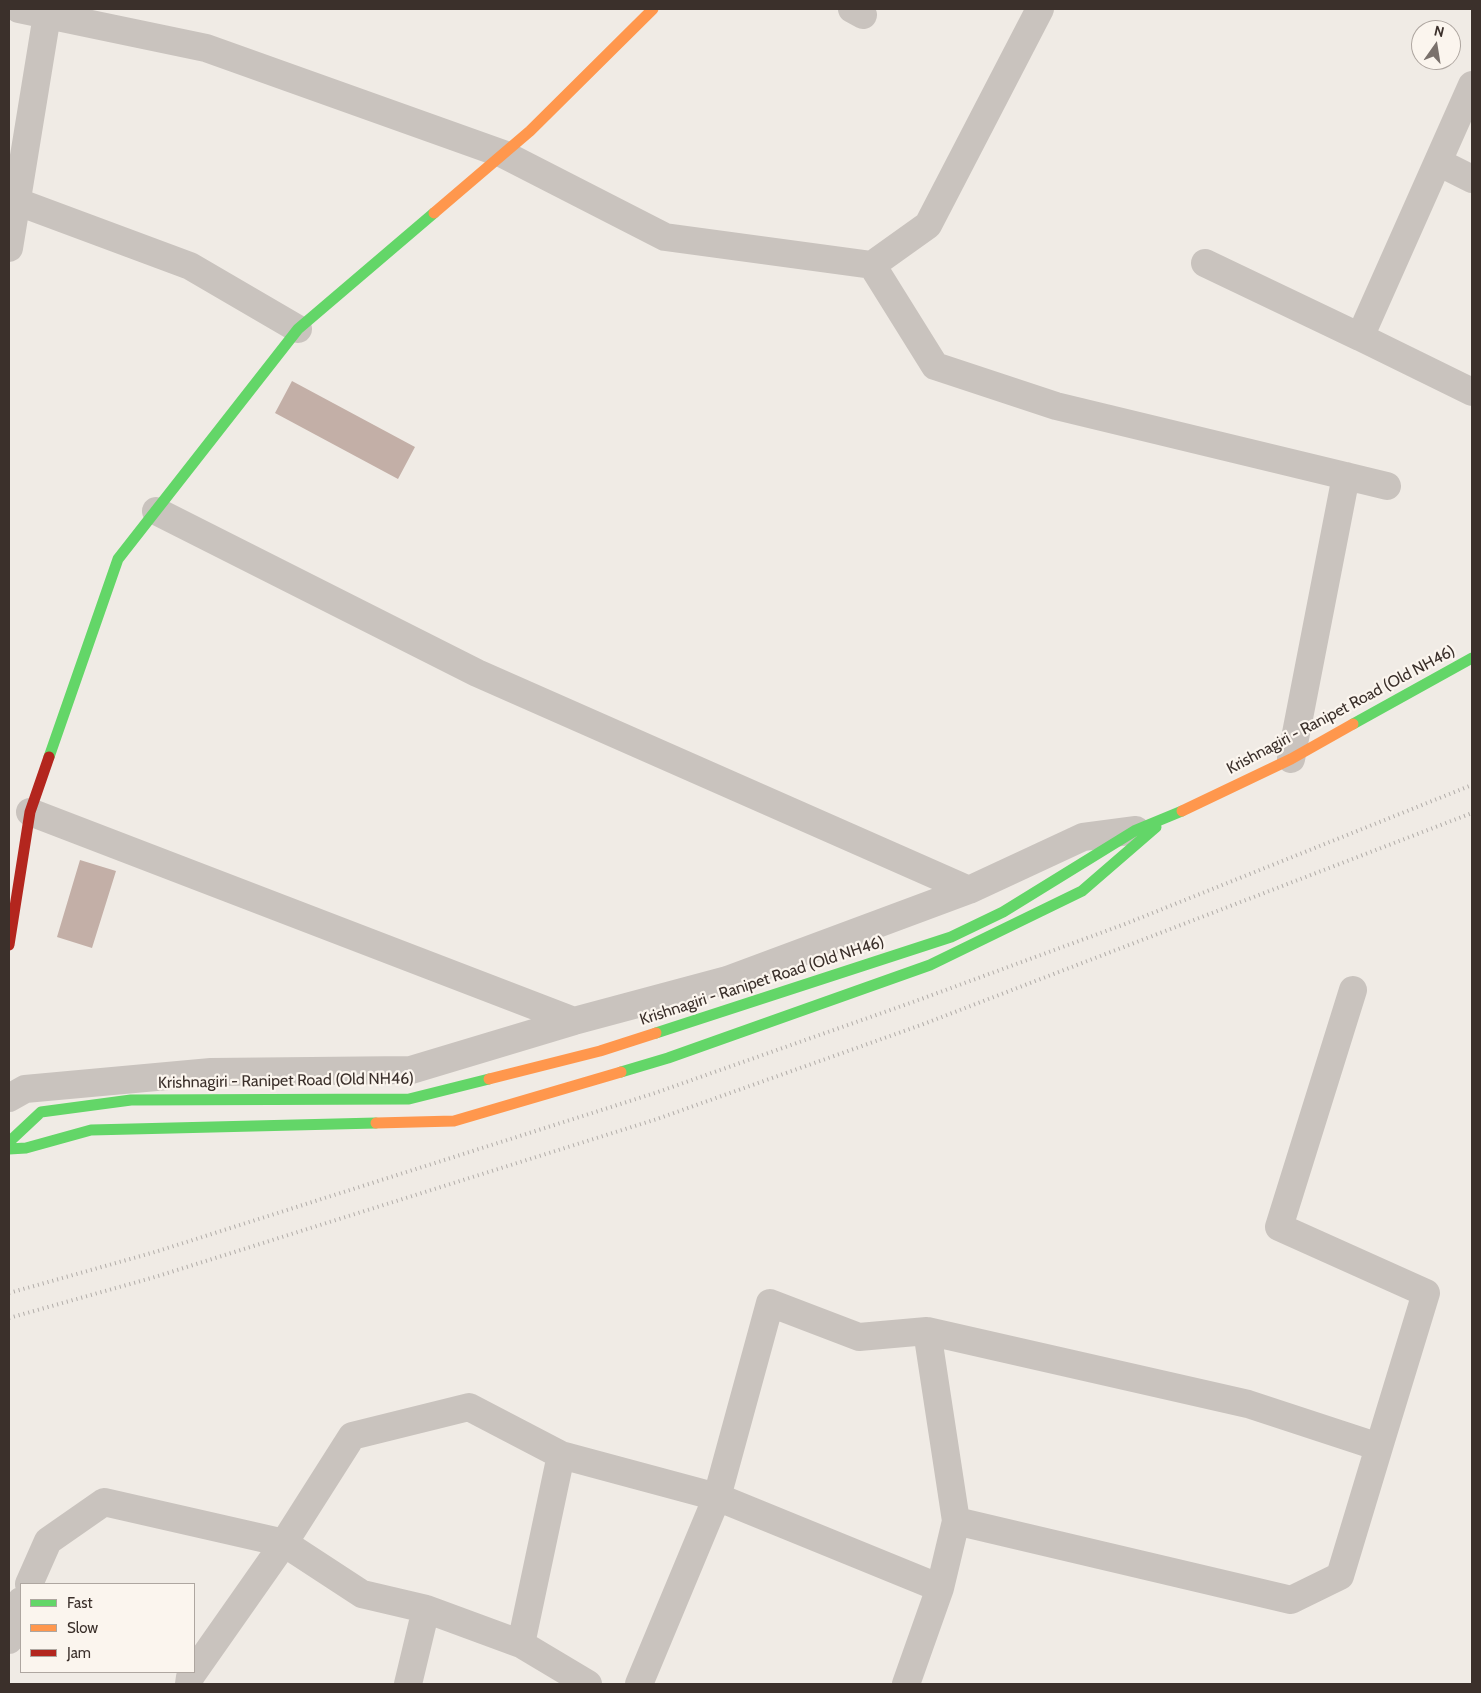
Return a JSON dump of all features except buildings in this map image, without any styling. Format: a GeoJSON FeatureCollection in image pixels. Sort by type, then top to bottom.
{"type":"FeatureCollection","features":[{"type":"Feature","properties":{"kind":"street"},"geometry":{"type":"LineString","coordinates":[[19,9],[48,12],[206,48],[503,154],[666,237],[872,265],[928,225],[1040,9]]}},
{"type":"Feature","properties":{"kind":"street"},"geometry":{"type":"LineString","coordinates":[[9,945],[30,812],[118,559],[298,329],[530,131],[653,9]]}},
{"type":"Feature","properties":{"kind":"street"},"geometry":{"type":"LineString","coordinates":[[9,248],[48,12]]}},
{"type":"Feature","properties":{"kind":"street"},"geometry":{"type":"LineString","coordinates":[[1360,337],[1472,85]]}},
{"type":"Feature","properties":{"kind":"street"},"geometry":{"type":"LineString","coordinates":[[1438,162],[1472,179]]}},
{"type":"Feature","properties":{"kind":"street"},"geometry":{"type":"LineString","coordinates":[[18,202],[190,266],[298,329]]}},
{"type":"Feature","properties":{"kind":"street"},"geometry":{"type":"LineString","coordinates":[[1205,263],[1472,392]]}},
{"type":"Feature","properties":{"kind":"street"},"geometry":{"type":"LineString","coordinates":[[872,265],[935,366],[1056,406],[1387,486]]}},
{"type":"Feature","properties":{"kind":"street"},"geometry":{"type":"LineString","coordinates":[[1291,759],[1346,476]]}},
{"type":"Feature","properties":{"kind":"street"},"geometry":{"type":"LineString","coordinates":[[156,511],[477,673],[969,890]]}},
{"type":"Feature","properties":{"kind":"street","name":"Krishnagiri - Ranipet Road (Old NH46)"},"geometry":{"type":"LineString","coordinates":[[9,1142],[41,1112],[131,1100],[246,1098],[409,1099],[600,1051],[951,937],[1003,912],[1136,830],[1164,820],[1291,759],[1472,658]]}},
{"type":"Feature","properties":{"kind":"street"},"geometry":{"type":"LineString","coordinates":[[30,812],[574,1021]]}},
{"type":"Feature","properties":{"kind":"street"},"geometry":{"type":"LineString","coordinates":[[9,1149],[26,1148],[91,1130],[454,1121],[668,1058],[930,965],[1082,891],[1164,820]]}},
{"type":"Feature","properties":{"kind":"street"},"geometry":{"type":"LineString","coordinates":[[9,1098],[26,1090],[211,1072],[411,1070],[574,1021],[727,980],[969,890],[1083,837],[1136,830]]}},
{"type":"Feature","properties":{"kind":"street"},"geometry":{"type":"LineString","coordinates":[[956,1521],[1291,1600],[1340,1576],[1426,1293],[1279,1227],[1354,990]]}},
{"type":"Feature","properties":{"kind":"street"},"geometry":{"type":"LineString","coordinates":[[639,1684],[717,1497],[770,1303],[859,1337],[927,1331],[1248,1404],[1378,1447]]}},
{"type":"Feature","properties":{"kind":"street"},"geometry":{"type":"LineString","coordinates":[[906,1684],[940,1588],[956,1521],[927,1331]]}},
{"type":"Feature","properties":{"kind":"street"},"geometry":{"type":"LineString","coordinates":[[195,1670],[284,1543],[352,1436],[469,1407],[561,1455],[717,1497],[940,1588]]}},
{"type":"Feature","properties":{"kind":"street"},"geometry":{"type":"LineString","coordinates":[[521,1644],[561,1455]]}},
{"type":"Feature","properties":{"kind":"street"},"geometry":{"type":"LineString","coordinates":[[29,1583],[48,1541],[104,1502],[284,1543],[362,1594],[426,1609],[521,1644],[588,1684]]}},
{"type":"Feature","properties":{"kind":"street"},"geometry":{"type":"LineString","coordinates":[[9,1640],[14,1616],[20,1603]]}},
{"type":"Feature","properties":{"kind":"street"},"geometry":{"type":"LineString","coordinates":[[408,1684],[426,1609]]}},
{"type":"Feature","properties":{"kind":"railway"},"geometry":{"type":"LineString","coordinates":[[9,1293],[155,1252],[655,1093],[913,1002],[1125,924],[1472,785]]}},
{"type":"Feature","properties":{"kind":"railway"},"geometry":{"type":"LineString","coordinates":[[9,1318],[155,1277],[657,1119],[921,1025],[1472,813]]}},
{"type":"Feature","properties":{"kind":"traffic: fast"},"geometry":{"type":"LineString","coordinates":[[49,757],[118,559],[298,329],[434,213]]}},
{"type":"Feature","properties":{"kind":"traffic: fast"},"geometry":{"type":"LineString","coordinates":[[1353,724],[1472,658]]}},
{"type":"Feature","properties":{"kind":"traffic: fast"},"geometry":{"type":"LineString","coordinates":[[656,1033],[951,937],[1003,912],[1136,830],[1182,811]]}},
{"type":"Feature","properties":{"kind":"traffic: fast"},"geometry":{"type":"LineString","coordinates":[[621,1072],[668,1058],[930,965],[1082,891],[1156,827]]}},
{"type":"Feature","properties":{"kind":"traffic: fast"},"geometry":{"type":"LineString","coordinates":[[9,1142],[41,1112],[131,1100],[409,1099],[489,1079]]}},
{"type":"Feature","properties":{"kind":"traffic: fast"},"geometry":{"type":"LineString","coordinates":[[9,1149],[26,1148],[91,1130],[376,1123]]}},
{"type":"Feature","properties":{"kind":"traffic: slow"},"geometry":{"type":"LineString","coordinates":[[434,213],[530,131],[653,9]]}},
{"type":"Feature","properties":{"kind":"traffic: slow"},"geometry":{"type":"LineString","coordinates":[[1182,811],[1291,759],[1353,724]]}},
{"type":"Feature","properties":{"kind":"traffic: slow"},"geometry":{"type":"LineString","coordinates":[[489,1079],[600,1051],[656,1033]]}},
{"type":"Feature","properties":{"kind":"traffic: slow"},"geometry":{"type":"LineString","coordinates":[[376,1123],[454,1121],[621,1072]]}},
{"type":"Feature","properties":{"kind":"traffic: jam"},"geometry":{"type":"LineString","coordinates":[[9,945],[30,812],[49,757]]}}]}
